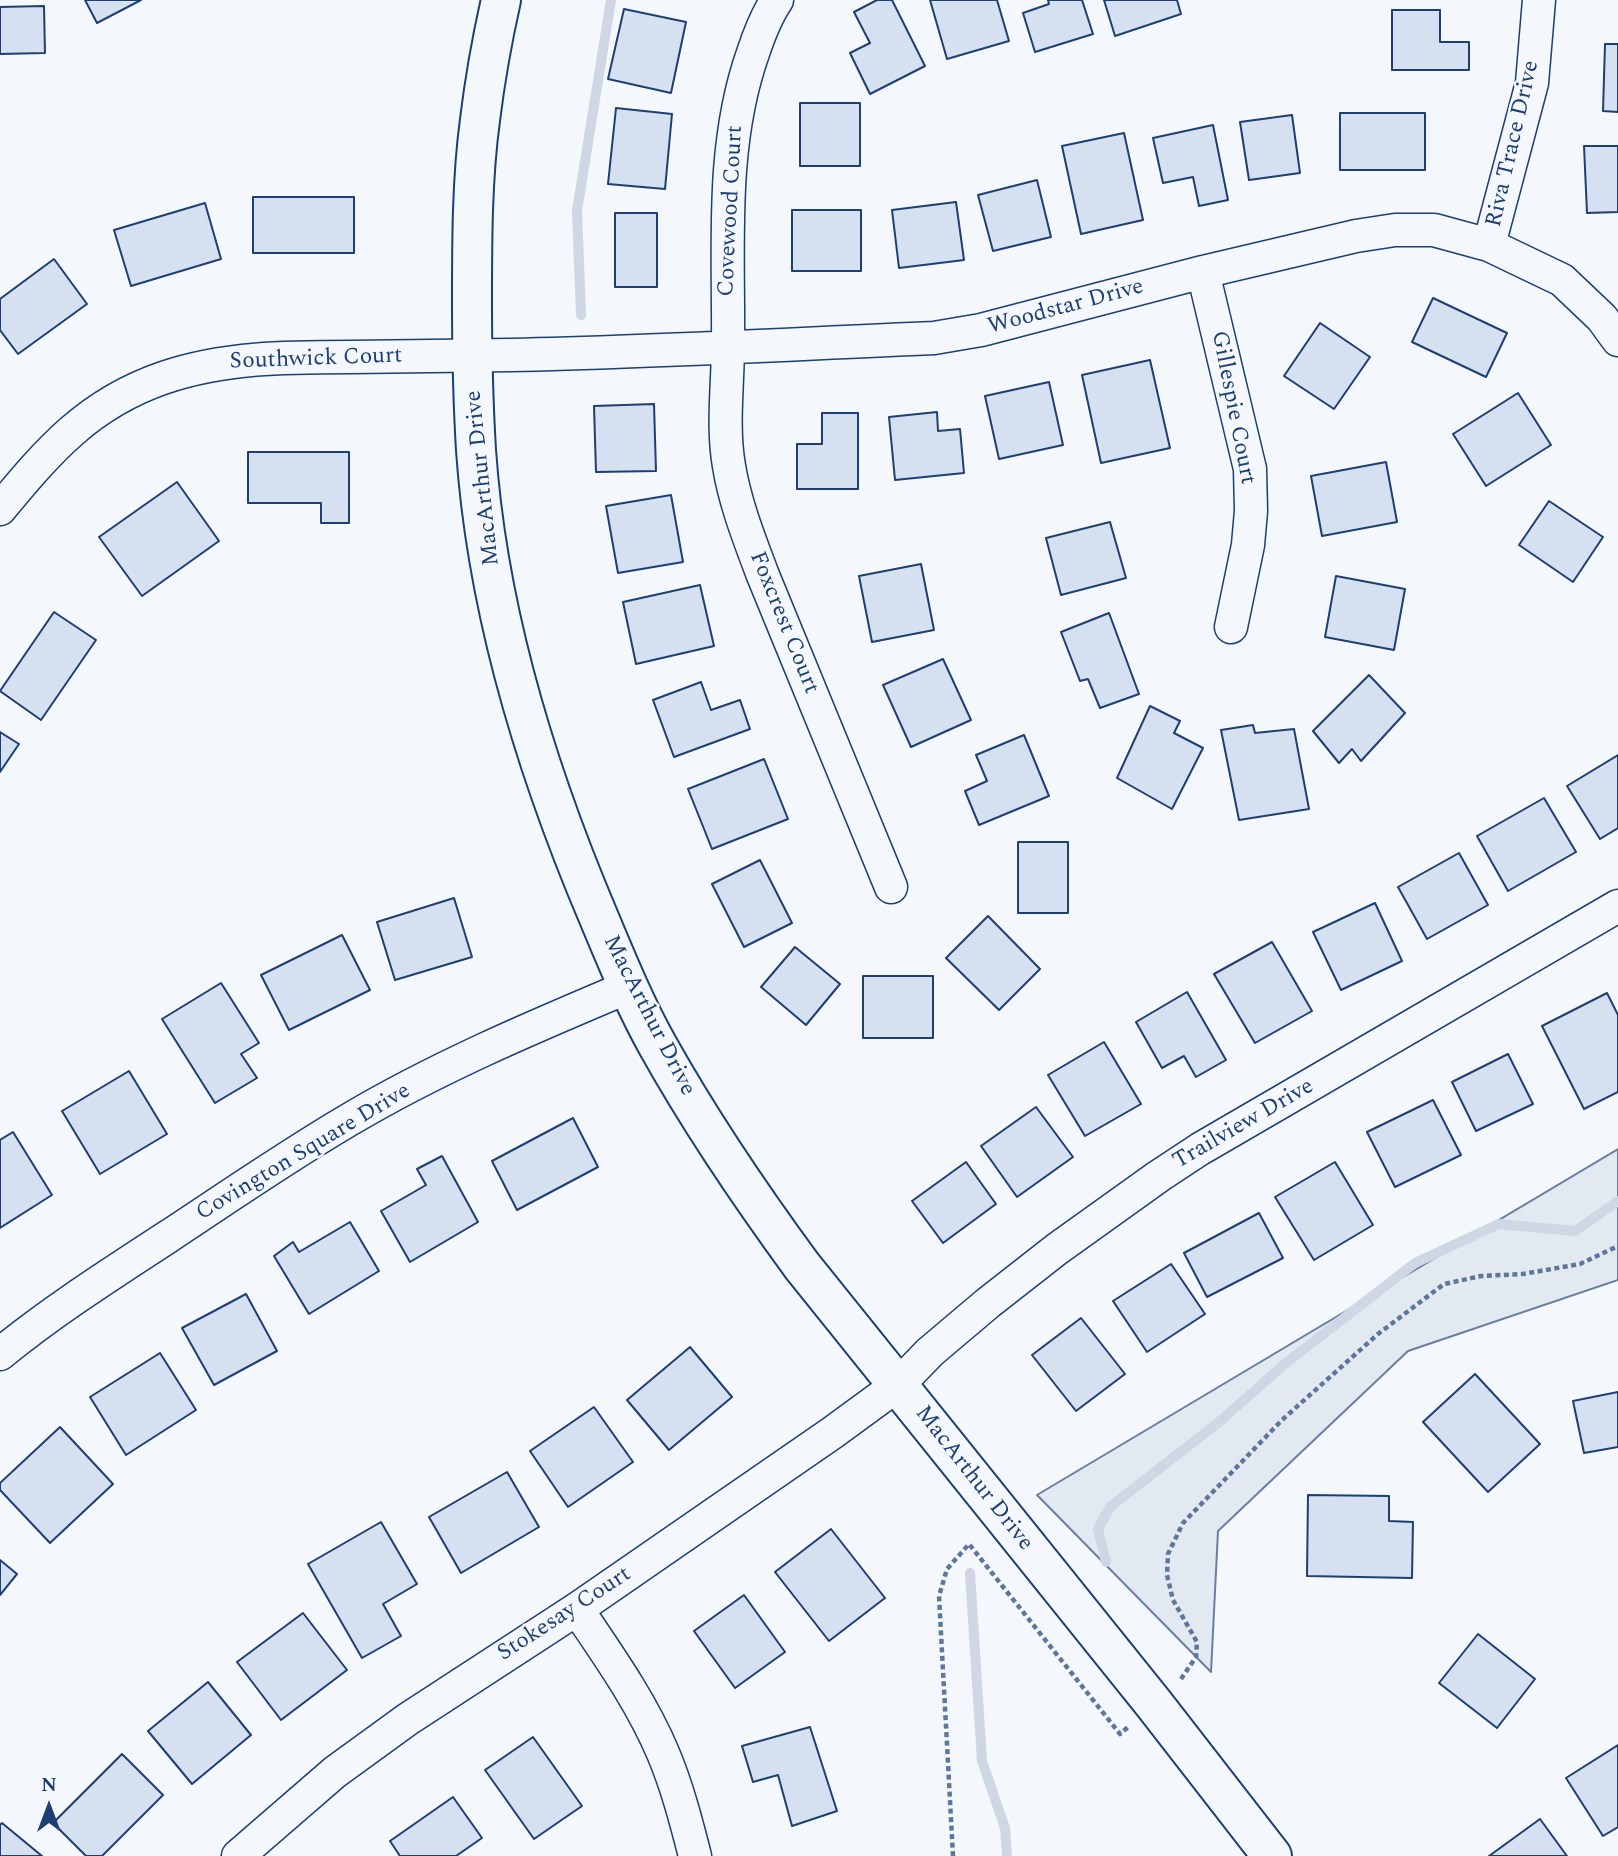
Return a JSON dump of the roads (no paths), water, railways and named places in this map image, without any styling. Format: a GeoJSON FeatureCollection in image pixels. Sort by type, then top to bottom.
{"type":"FeatureCollection","features":[{"type":"Feature","properties":{"kind":"street","name":"MacArthur Drive"},"geometry":{"type":"LineString","coordinates":[[500,0],[479,122],[472,240],[472,355],[476,452],[502,619],[522,699],[572,855],[628,987],[658,1046],[718,1146],[752,1196],[802,1266],[1154,1704],[1272,1856]]}},
{"type":"Feature","properties":{"kind":"street","name":"Covewood Court"},"geometry":{"type":"LineString","coordinates":[[728,346],[727,223],[733,131],[745,74],[760,31],[777,0]]}},
{"type":"Feature","properties":{"kind":"street","name":"Riva Trace Drive"},"geometry":{"type":"LineString","coordinates":[[1489,245],[1532,83],[1539,0]]}},
{"type":"Feature","properties":{"kind":"street","name":"Woodstar Drive"},"geometry":{"type":"LineString","coordinates":[[472,355],[934,338],[981,330],[1203,272],[1356,236],[1395,230],[1434,230],[1489,245],[1562,280],[1602,318],[1618,340]]}},
{"type":"Feature","properties":{"kind":"street","name":"Gillespie Court"},"geometry":{"type":"LineString","coordinates":[[1203,272],[1250,469],[1251,511],[1248,545],[1231,627]]}},
{"type":"Feature","properties":{"kind":"street","name":"Foxcrest Court"},"geometry":{"type":"LineString","coordinates":[[728,346],[725,398],[729,465],[743,522],[891,887]]}},
{"type":"Feature","properties":{"kind":"street","name":"Southwick Court"},"geometry":{"type":"LineString","coordinates":[[0,509],[41,460],[82,420],[124,395],[161,379],[202,366],[236,360],[472,355]]}},
{"type":"Feature","properties":{"kind":"street","name":"Trailview Drive"},"geometry":{"type":"LineString","coordinates":[[899,1384],[930,1352],[988,1303],[1158,1176],[1199,1149],[1618,906]]}},
{"type":"Feature","properties":{"kind":"street","name":"Covington Square Drive"},"geometry":{"type":"LineString","coordinates":[[0,1354],[54,1312],[348,1120],[533,1027],[628,987]]}},
{"type":"Feature","properties":{"kind":"street","name":"Stokesay Court"},"geometry":{"type":"LineString","coordinates":[[238,1856],[335,1772],[371,1745],[442,1695],[577,1609],[899,1384]]}},
{"type":"Feature","properties":{"kind":"street"},"geometry":{"type":"LineString","coordinates":[[577,1609],[620,1672],[656,1739],[673,1779],[695,1856]]}},
{"type":"Feature","properties":{"kind":"waterway"},"geometry":{"type":"LineString","coordinates":[[581,315],[577,211],[611,0]]}},
{"type":"Feature","properties":{"kind":"waterway"},"geometry":{"type":"LineString","coordinates":[[1106,1562],[1098,1529],[1110,1507],[1219,1422],[1286,1363],[1415,1263],[1499,1224],[1575,1231],[1618,1201]]}},
{"type":"Feature","properties":{"kind":"waterway"},"geometry":{"type":"LineString","coordinates":[[970,1573],[982,1761],[1005,1828],[1007,1856]]}}]}
